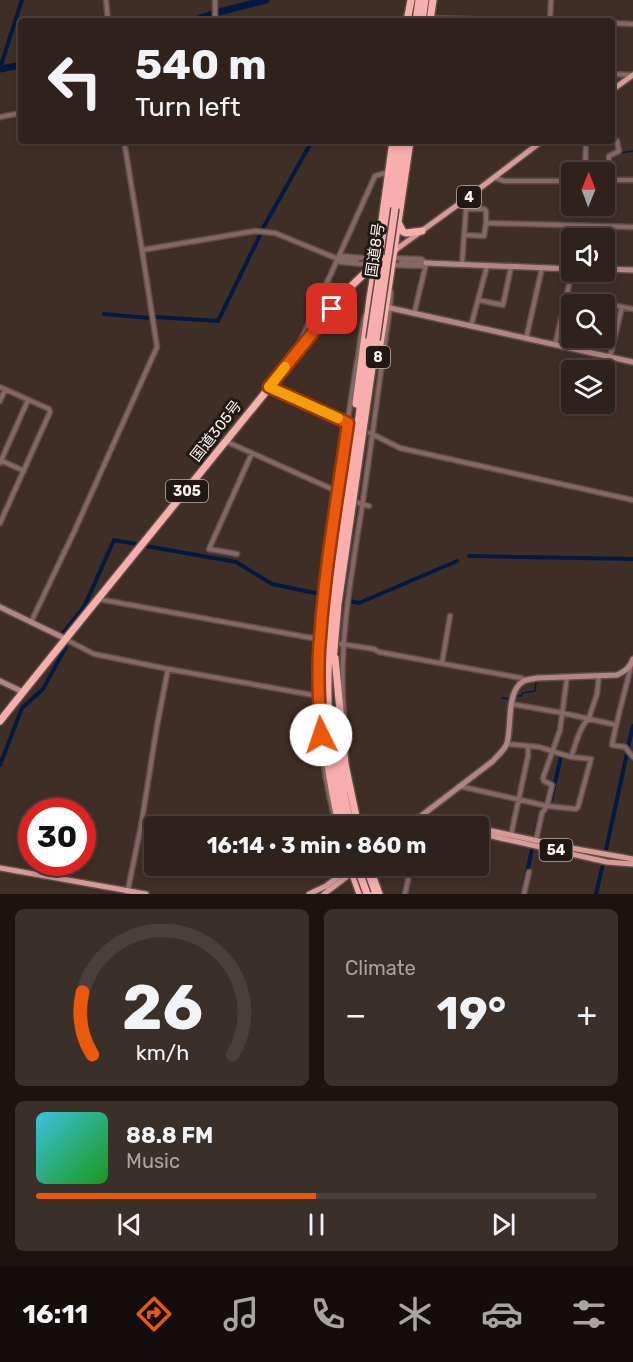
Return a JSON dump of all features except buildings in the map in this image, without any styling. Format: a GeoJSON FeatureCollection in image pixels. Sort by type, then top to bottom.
{"type":"FeatureCollection","features":[{"type":"Feature","properties":{"kind":"highway"},"geometry":{"type":"LineString","coordinates":[[411,0],[411,18]]}},
{"type":"Feature","properties":{"kind":"highway"},"geometry":{"type":"LineString","coordinates":[[411,18],[418,0]]}},
{"type":"Feature","properties":{"kind":"highway"},"geometry":{"type":"LineString","coordinates":[[425,0],[427,18]]}},
{"type":"Feature","properties":{"kind":"highway"},"geometry":{"type":"LineString","coordinates":[[427,18],[433,0]]}},
{"type":"Feature","properties":{"kind":"highway"},"geometry":{"type":"LineString","coordinates":[[379,242],[377,230],[390,144]]}},
{"type":"Feature","properties":{"kind":"highway","name":"8"},"geometry":{"type":"LineString","coordinates":[[352,470],[355,416],[391,144]]}},
{"type":"Feature","properties":{"kind":"highway","name":"国道8号"},"geometry":{"type":"LineString","coordinates":[[396,212],[398,144]]}},
{"type":"Feature","properties":{"kind":"highway","name":"国道8号"},"geometry":{"type":"LineString","coordinates":[[332,642],[332,607],[373,339],[396,212],[404,144]]}},
{"type":"Feature","properties":{"kind":"highway","name":"8"},"geometry":{"type":"LineString","coordinates":[[359,463],[363,458],[390,279],[396,212],[411,144]]}},
{"type":"Feature","properties":{"kind":"highway"},"geometry":{"type":"LineString","coordinates":[[396,212],[402,232],[422,231]]}},
{"type":"Feature","properties":{"kind":"highway","name":"国道305号"},"geometry":{"type":"LineString","coordinates":[[0,721],[332,309],[376,262],[393,258]]}},
{"type":"Feature","properties":{"kind":"highway"},"geometry":{"type":"LineString","coordinates":[[354,285],[365,284],[371,291]]}},
{"type":"Feature","properties":{"kind":"highway","name":"国道8号"},"geometry":{"type":"LineString","coordinates":[[332,642],[359,463],[373,339]]}},
{"type":"Feature","properties":{"kind":"highway","name":"8"},"geometry":{"type":"LineString","coordinates":[[332,642],[342,743],[349,787],[348,816]]}},
{"type":"Feature","properties":{"kind":"highway","name":"8"},"geometry":{"type":"LineString","coordinates":[[332,642],[326,653],[323,714],[329,776],[345,816]]}},
{"type":"Feature","properties":{"kind":"highway"},"geometry":{"type":"LineString","coordinates":[[357,876],[360,894]]}},
{"type":"Feature","properties":{"kind":"highway"},"geometry":{"type":"LineString","coordinates":[[359,876],[367,894]]}},
{"type":"Feature","properties":{"kind":"highway"},"geometry":{"type":"LineString","coordinates":[[361,876],[373,894]]}},
{"type":"Feature","properties":{"kind":"highway"},"geometry":{"type":"LineString","coordinates":[[372,876],[381,894]]}},
{"type":"Feature","properties":{"kind":"main road"},"geometry":{"type":"LineString","coordinates":[[615,88],[633,75]]}},
{"type":"Feature","properties":{"kind":"main road","name":"4"},"geometry":{"type":"LineString","coordinates":[[393,258],[422,231],[538,144]]}},
{"type":"Feature","properties":{"kind":"main road","name":"54"},"geometry":{"type":"LineString","coordinates":[[489,830],[608,856],[633,859]]}},
{"type":"Feature","properties":{"kind":"main road","name":"54"},"geometry":{"type":"LineString","coordinates":[[489,835],[607,862],[633,864]]}},
{"type":"Feature","properties":{"kind":"main road"},"geometry":{"type":"LineString","coordinates":[[0,868],[146,894]]}},
{"type":"Feature","properties":{"kind":"main road"},"geometry":{"type":"LineString","coordinates":[[309,894],[341,876]]}},
{"type":"Feature","properties":{"kind":"main road"},"geometry":{"type":"LineString","coordinates":[[324,894],[345,876]]}},
{"type":"Feature","properties":{"kind":"street"},"geometry":{"type":"LineString","coordinates":[[106,0],[108,18]]}},
{"type":"Feature","properties":{"kind":"street"},"geometry":{"type":"LineString","coordinates":[[550,18],[551,0]]}},
{"type":"Feature","properties":{"kind":"street"},"geometry":{"type":"LineString","coordinates":[[215,1],[215,18]]}},
{"type":"Feature","properties":{"kind":"street"},"geometry":{"type":"LineString","coordinates":[[615,23],[633,24]]}},
{"type":"Feature","properties":{"kind":"street"},"geometry":{"type":"LineString","coordinates":[[615,74],[633,75]]}},
{"type":"Feature","properties":{"kind":"street"},"geometry":{"type":"LineString","coordinates":[[0,117],[18,114]]}},
{"type":"Feature","properties":{"kind":"street"},"geometry":{"type":"LineString","coordinates":[[608,162],[609,156],[619,151],[615,141]]}},
{"type":"Feature","properties":{"kind":"street"},"geometry":{"type":"LineString","coordinates":[[31,622],[157,347],[124,144]]}},
{"type":"Feature","properties":{"kind":"street"},"geometry":{"type":"LineString","coordinates":[[585,162],[586,144]]}},
{"type":"Feature","properties":{"kind":"street"},"geometry":{"type":"LineString","coordinates":[[294,355],[375,176],[385,173]]}},
{"type":"Feature","properties":{"kind":"street"},"geometry":{"type":"LineString","coordinates":[[494,177],[504,181],[561,181]]}},
{"type":"Feature","properties":{"kind":"street"},"geometry":{"type":"LineString","coordinates":[[615,180],[633,180]]}},
{"type":"Feature","properties":{"kind":"street"},"geometry":{"type":"LineString","coordinates":[[462,265],[466,209],[463,201]]}},
{"type":"Feature","properties":{"kind":"street"},"geometry":{"type":"LineString","coordinates":[[465,235],[484,236],[486,223],[484,209],[466,209]]}},
{"type":"Feature","properties":{"kind":"street"},"geometry":{"type":"LineString","coordinates":[[486,223],[633,227]]}},
{"type":"Feature","properties":{"kind":"street"},"geometry":{"type":"LineString","coordinates":[[142,250],[255,231],[275,233],[338,258],[357,260]]}},
{"type":"Feature","properties":{"kind":"street"},"geometry":{"type":"LineString","coordinates":[[338,258],[341,256],[364,258],[376,262],[393,258],[421,259],[426,263]]}},
{"type":"Feature","properties":{"kind":"street"},"geometry":{"type":"LineString","coordinates":[[401,262],[561,269]]}},
{"type":"Feature","properties":{"kind":"street"},"geometry":{"type":"LineString","coordinates":[[414,314],[426,263]]}},
{"type":"Feature","properties":{"kind":"street"},"geometry":{"type":"LineString","coordinates":[[471,326],[487,266]]}},
{"type":"Feature","properties":{"kind":"street"},"geometry":{"type":"LineString","coordinates":[[478,300],[503,305],[511,267]]}},
{"type":"Feature","properties":{"kind":"street"},"geometry":{"type":"LineString","coordinates":[[526,339],[542,268]]}},
{"type":"Feature","properties":{"kind":"street"},"geometry":{"type":"LineString","coordinates":[[615,269],[633,268]]}},
{"type":"Feature","properties":{"kind":"street"},"geometry":{"type":"LineString","coordinates":[[344,816],[324,774],[320,696],[332,642],[348,595],[390,308],[390,279]]}},
{"type":"Feature","properties":{"kind":"street"},"geometry":{"type":"LineString","coordinates":[[567,294],[570,282]]}},
{"type":"Feature","properties":{"kind":"street"},"geometry":{"type":"LineString","coordinates":[[615,306],[633,309]]}},
{"type":"Feature","properties":{"kind":"street"},"geometry":{"type":"LineString","coordinates":[[610,357],[622,307]]}},
{"type":"Feature","properties":{"kind":"street"},"geometry":{"type":"LineString","coordinates":[[354,816],[357,811],[325,590],[341,493],[364,319],[368,308]]}},
{"type":"Feature","properties":{"kind":"street"},"geometry":{"type":"LineString","coordinates":[[390,308],[633,362]]}},
{"type":"Feature","properties":{"kind":"street"},"geometry":{"type":"LineString","coordinates":[[555,345],[561,320]]}},
{"type":"Feature","properties":{"kind":"street"},"geometry":{"type":"LineString","coordinates":[[269,387],[349,423]]}},
{"type":"Feature","properties":{"kind":"street"},"geometry":{"type":"LineString","coordinates":[[0,400],[3,388],[49,409],[50,412],[0,523]]}},
{"type":"Feature","properties":{"kind":"street"},"geometry":{"type":"LineString","coordinates":[[24,471],[0,461],[28,400]]}},
{"type":"Feature","properties":{"kind":"street"},"geometry":{"type":"LineString","coordinates":[[371,433],[400,448],[633,500]]}},
{"type":"Feature","properties":{"kind":"street"},"geometry":{"type":"LineString","coordinates":[[225,441],[341,493]]}},
{"type":"Feature","properties":{"kind":"street"},"geometry":{"type":"LineString","coordinates":[[237,554],[209,549],[252,453]]}},
{"type":"Feature","properties":{"kind":"street"},"geometry":{"type":"LineString","coordinates":[[361,504],[369,506]]}},
{"type":"Feature","properties":{"kind":"street"},"geometry":{"type":"LineString","coordinates":[[98,599],[374,649],[379,652],[525,680],[617,675],[626,671],[632,662]]}},
{"type":"Feature","properties":{"kind":"street"},"geometry":{"type":"LineString","coordinates":[[0,607],[94,654],[320,696]]}},
{"type":"Feature","properties":{"kind":"street"},"geometry":{"type":"LineString","coordinates":[[442,663],[450,616]]}},
{"type":"Feature","properties":{"kind":"street"},"geometry":{"type":"LineString","coordinates":[[632,662],[631,679],[612,745],[625,747],[633,757]]}},
{"type":"Feature","properties":{"kind":"street"},"geometry":{"type":"LineString","coordinates":[[127,892],[141,826],[168,669]]}},
{"type":"Feature","properties":{"kind":"street"},"geometry":{"type":"LineString","coordinates":[[536,840],[552,785],[543,778],[560,730],[567,676]]}},
{"type":"Feature","properties":{"kind":"street"},"geometry":{"type":"LineString","coordinates":[[571,757],[579,732],[589,718],[597,694],[599,676]]}},
{"type":"Feature","properties":{"kind":"street"},"geometry":{"type":"LineString","coordinates":[[421,816],[493,761],[503,750],[507,744],[511,704],[518,685],[525,680]]}},
{"type":"Feature","properties":{"kind":"street"},"geometry":{"type":"LineString","coordinates":[[0,681],[23,692]]}},
{"type":"Feature","properties":{"kind":"street"},"geometry":{"type":"LineString","coordinates":[[511,704],[616,725]]}},
{"type":"Feature","properties":{"kind":"street"},"geometry":{"type":"LineString","coordinates":[[459,786],[546,806],[576,809],[578,807],[591,759],[507,744]]}},
{"type":"Feature","properties":{"kind":"street"},"geometry":{"type":"LineString","coordinates":[[511,835],[528,756],[528,746]]}},
{"type":"Feature","properties":{"kind":"street"},"geometry":{"type":"LineString","coordinates":[[524,894],[529,872]]}},
{"type":"Feature","properties":{"kind":"street"},"geometry":{"type":"LineString","coordinates":[[405,894],[409,876]]}},
{"type":"Feature","properties":{"kind":"waterway"},"geometry":{"type":"LineString","coordinates":[[0,68],[22,0]]}},
{"type":"Feature","properties":{"kind":"waterway"},"geometry":{"type":"LineString","coordinates":[[201,18],[266,0]]}},
{"type":"Feature","properties":{"kind":"waterway"},"geometry":{"type":"LineString","coordinates":[[0,69],[18,66]]}},
{"type":"Feature","properties":{"kind":"waterway"},"geometry":{"type":"LineString","coordinates":[[263,228],[310,144]]}},
{"type":"Feature","properties":{"kind":"waterway"},"geometry":{"type":"LineString","coordinates":[[620,153],[633,151]]}},
{"type":"Feature","properties":{"kind":"waterway"},"geometry":{"type":"LineString","coordinates":[[155,317],[218,321],[261,233]]}},
{"type":"Feature","properties":{"kind":"waterway"},"geometry":{"type":"LineString","coordinates":[[104,314],[150,318]]}},
{"type":"Feature","properties":{"kind":"waterway"},"geometry":{"type":"LineString","coordinates":[[63,633],[84,607],[114,540],[136,544]]}},
{"type":"Feature","properties":{"kind":"waterway"},"geometry":{"type":"LineString","coordinates":[[146,546],[236,562],[272,584],[320,594]]}},
{"type":"Feature","properties":{"kind":"waterway"},"geometry":{"type":"LineString","coordinates":[[469,556],[633,559]]}},
{"type":"Feature","properties":{"kind":"waterway"},"geometry":{"type":"LineString","coordinates":[[350,601],[359,603],[457,561]]}},
{"type":"Feature","properties":{"kind":"waterway"},"geometry":{"type":"LineString","coordinates":[[0,765],[22,708],[43,689],[66,647]]}},
{"type":"Feature","properties":{"kind":"waterway"},"geometry":{"type":"LineString","coordinates":[[601,678],[616,677]]}},
{"type":"Feature","properties":{"kind":"waterway"},"geometry":{"type":"LineString","coordinates":[[517,696],[535,691],[536,681],[554,680]]}},
{"type":"Feature","properties":{"kind":"waterway"},"geometry":{"type":"LineString","coordinates":[[502,698],[509,699]]}},
{"type":"Feature","properties":{"kind":"waterway"},"geometry":{"type":"LineString","coordinates":[[628,747],[633,726]]}},
{"type":"Feature","properties":{"kind":"waterway"},"geometry":{"type":"LineString","coordinates":[[606,850],[627,753]]}},
{"type":"Feature","properties":{"kind":"waterway"},"geometry":{"type":"LineString","coordinates":[[555,783],[561,756]]}},
{"type":"Feature","properties":{"kind":"waterway"},"geometry":{"type":"LineString","coordinates":[[551,800],[554,787]]}},
{"type":"Feature","properties":{"kind":"waterway"},"geometry":{"type":"LineString","coordinates":[[535,836],[538,822]]}},
{"type":"Feature","properties":{"kind":"waterway"},"geometry":{"type":"LineString","coordinates":[[524,886],[532,849]]}},
{"type":"Feature","properties":{"kind":"waterway"},"geometry":{"type":"LineString","coordinates":[[596,894],[603,864]]}},
{"type":"Feature","properties":{"kind":"tunnel"},"geometry":{"type":"LineString","coordinates":[[357,260],[370,261]]}},
{"type":"Feature","properties":{"kind":"slow traffic"},"geometry":{"type":"LineString","coordinates":[[285,367],[269,387],[338,418]]}},
{"type":"Feature","properties":{"kind":"route"},"geometry":{"type":"LineString","coordinates":[[321,735],[318,696],[320,639],[348,423],[269,387],[332,309]]}}]}
